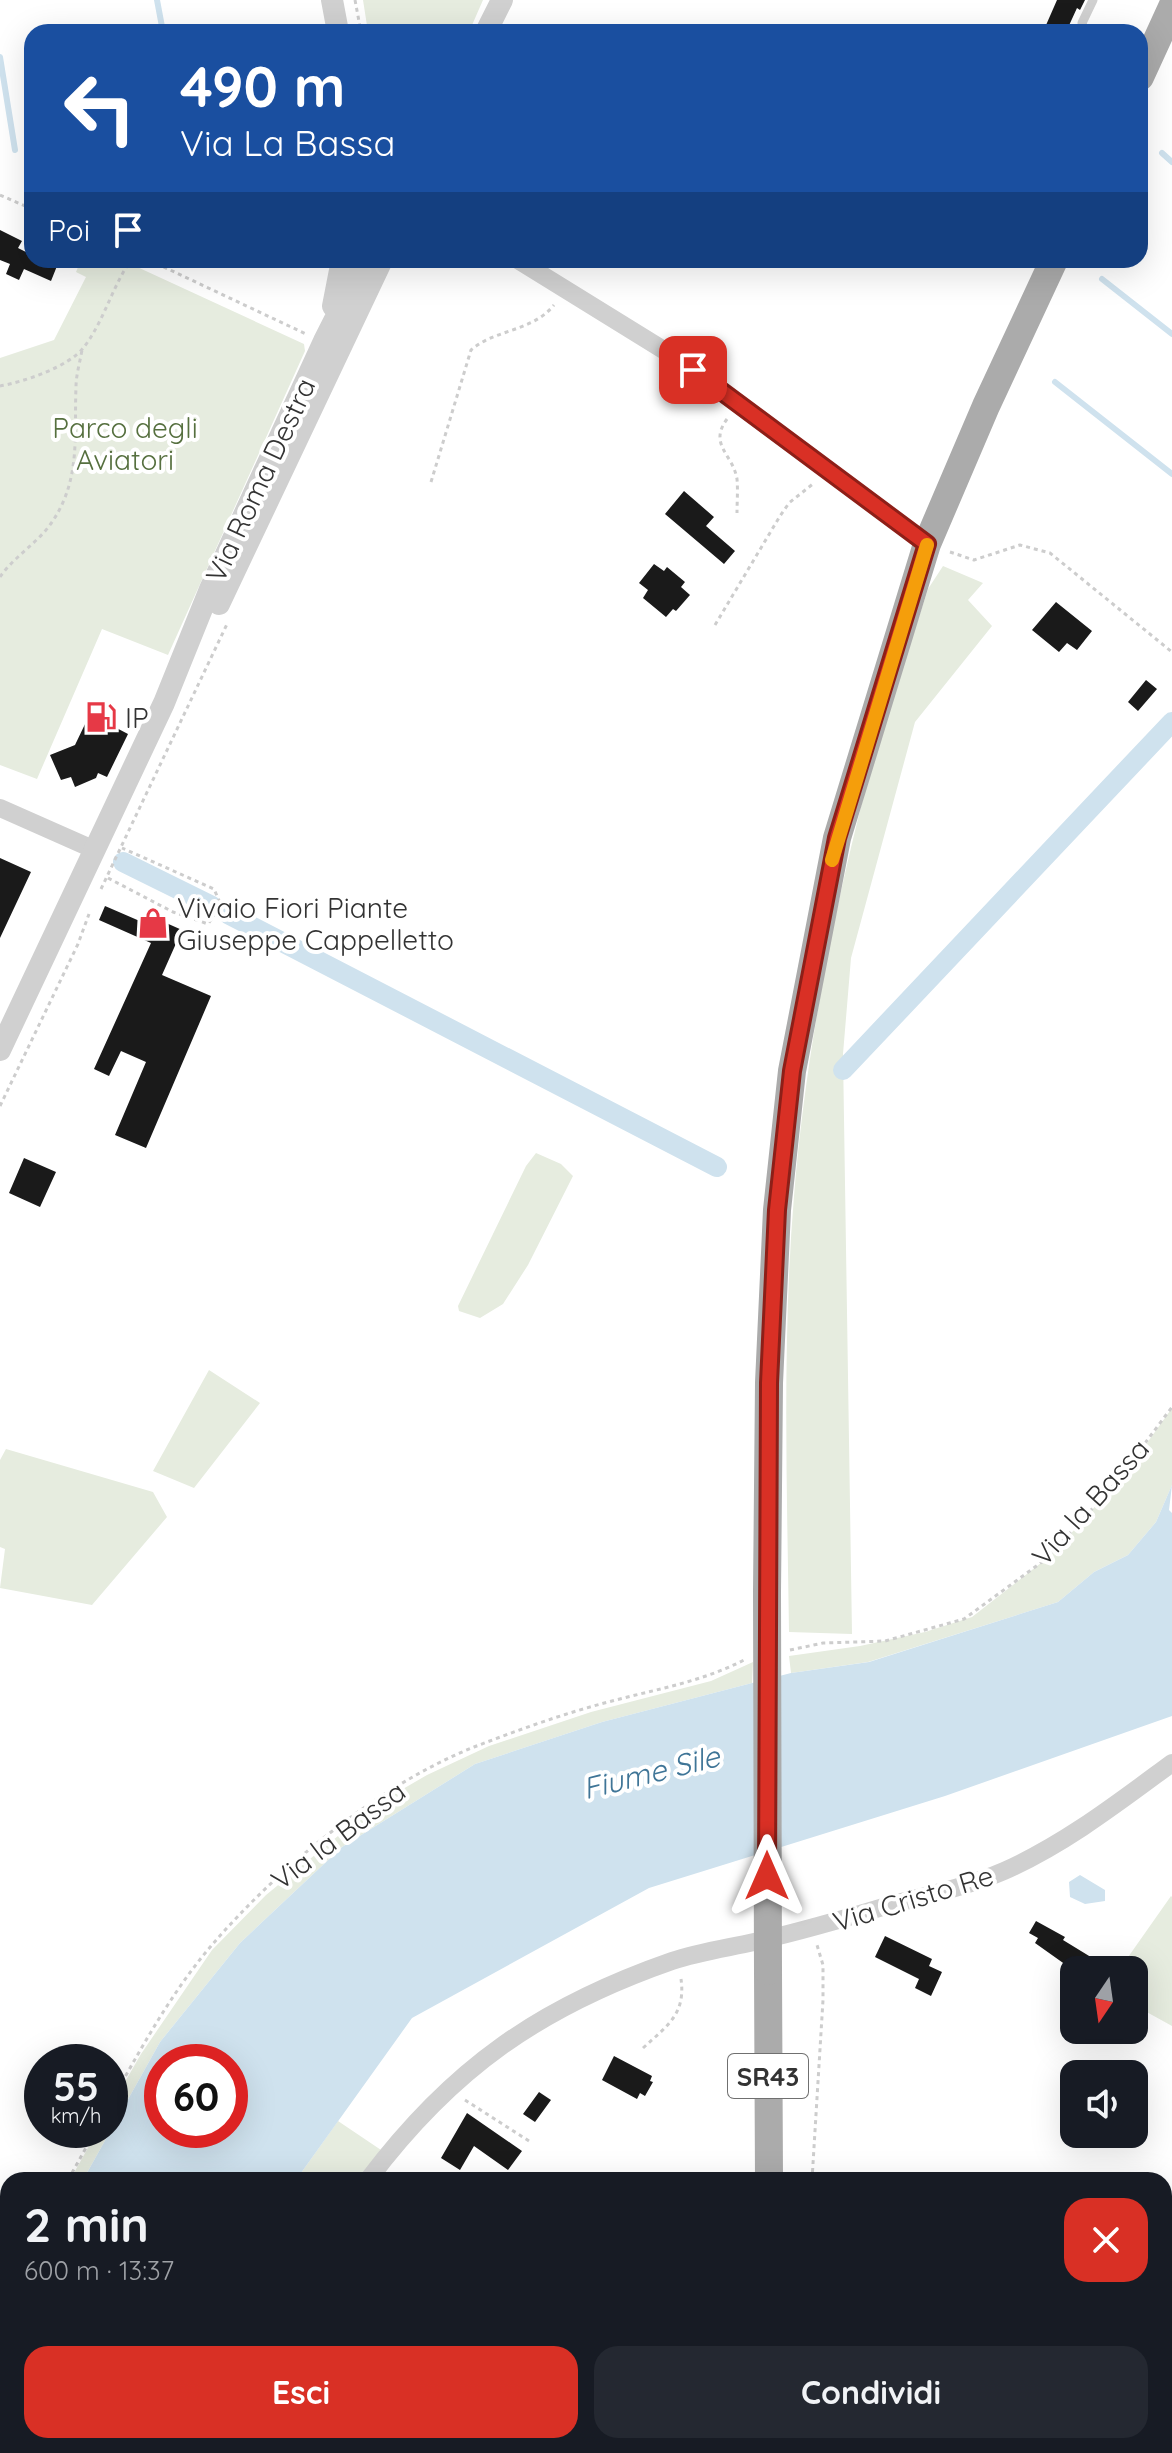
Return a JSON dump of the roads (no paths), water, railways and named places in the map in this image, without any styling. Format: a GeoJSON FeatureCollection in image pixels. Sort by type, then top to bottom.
{"type":"FeatureCollection","features":[{"type":"Feature","properties":{"kind":"main road"},"geometry":{"type":"LineString","coordinates":[[1148,60],[1172,7]]}},
{"type":"Feature","properties":{"kind":"main road","name":"SR43"},"geometry":{"type":"LineString","coordinates":[[769,2172],[769,1383],[776,1226],[792,1071],[837,838],[927,544],[986,406],[1050,268]]}},
{"type":"Feature","properties":{"kind":"street"},"geometry":{"type":"LineString","coordinates":[[332,0],[336,24]]}},
{"type":"Feature","properties":{"kind":"street"},"geometry":{"type":"LineString","coordinates":[[490,24],[502,0]]}},
{"type":"Feature","properties":{"kind":"street"},"geometry":{"type":"LineString","coordinates":[[324,341],[340,268]]}},
{"type":"Feature","properties":{"kind":"street","name":"Via Roma Destra"},"geometry":{"type":"LineString","coordinates":[[0,1050],[97,858],[210,589],[324,341],[364,268]]}},
{"type":"Feature","properties":{"kind":"street","name":"Via Roma Destra"},"geometry":{"type":"LineString","coordinates":[[283,469],[290,437],[364,268]]}},
{"type":"Feature","properties":{"kind":"street","name":"Via Roma Destra"},"geometry":{"type":"LineString","coordinates":[[164,703],[215,612],[378,268]]}},
{"type":"Feature","properties":{"kind":"street"},"geometry":{"type":"LineString","coordinates":[[531,268],[670,354],[927,544]]}},
{"type":"Feature","properties":{"kind":"street"},"geometry":{"type":"LineString","coordinates":[[0,808],[97,858]]}},
{"type":"Feature","properties":{"kind":"street","name":"Via Cristo Re"},"geometry":{"type":"LineString","coordinates":[[374,2172],[423,2111],[447,2088],[493,2051],[542,2019],[598,1991],[674,1960],[812,1928],[1003,1871],[1051,1846],[1117,1804],[1172,1763]]}},
{"type":"Feature","properties":{"kind":"lane"},"geometry":{"type":"LineString","coordinates":[[1082,24],[1093,0]]}},
{"type":"Feature","properties":{"kind":"water","name":"Fiume Sile"},"geometry":{"type":"Polygon","coordinates":[[[1172,1485],[1169,1510],[1172,1513],[1172,1716],[945,1796],[649,1888],[412,2018],[302,2172],[87,2172],[101,2148],[128,2148],[128,2099],[144,2071],[144,2148],[248,2148],[248,2044],[160,2042],[240,1943],[342,1847],[475,1764],[602,1722],[752,1683],[791,1673],[869,1662],[1058,1602],[1094,1572],[1128,1555],[1156,1522],[1172,1485]]]}},
{"type":"Feature","properties":{"kind":"water"},"geometry":{"type":"Polygon","coordinates":[[[1080,1875],[1105,1890],[1105,1901],[1085,1904],[1070,1897],[1069,1882],[1080,1875]]]}},
{"type":"Feature","properties":{"kind":"waterway"},"geometry":{"type":"LineString","coordinates":[[157,0],[162,24]]}},
{"type":"Feature","properties":{"kind":"waterway"},"geometry":{"type":"LineString","coordinates":[[0,57],[15,150]]}},
{"type":"Feature","properties":{"kind":"waterway"},"geometry":{"type":"LineString","coordinates":[[1162,153],[1172,162]]}},
{"type":"Feature","properties":{"kind":"waterway"},"geometry":{"type":"LineString","coordinates":[[1102,279],[1172,334]]}},
{"type":"Feature","properties":{"kind":"waterway"},"geometry":{"type":"LineString","coordinates":[[1055,382],[1172,474]]}},
{"type":"Feature","properties":{"kind":"waterway"},"geometry":{"type":"LineString","coordinates":[[843,1070],[1172,722]]}},
{"type":"Feature","properties":{"kind":"waterway"},"geometry":{"type":"LineString","coordinates":[[123,862],[212,906]]}},
{"type":"Feature","properties":{"kind":"waterway"},"geometry":{"type":"LineString","coordinates":[[228,914],[717,1167]]}},
{"type":"Feature","properties":{"kind":"place","name":"IP"},"geometry":{"type":"Point","coordinates":[101,717]}},
{"type":"Feature","properties":{"kind":"place","name":"Vivaio Fiori Piante Giuseppe Cappelletto"},"geometry":{"type":"Point","coordinates":[153,923]}},
{"type":"Feature","properties":{"kind":"park label","name":"Parco degli Aviatori"},"geometry":{"type":"Point","coordinates":[125,443]}}]}
